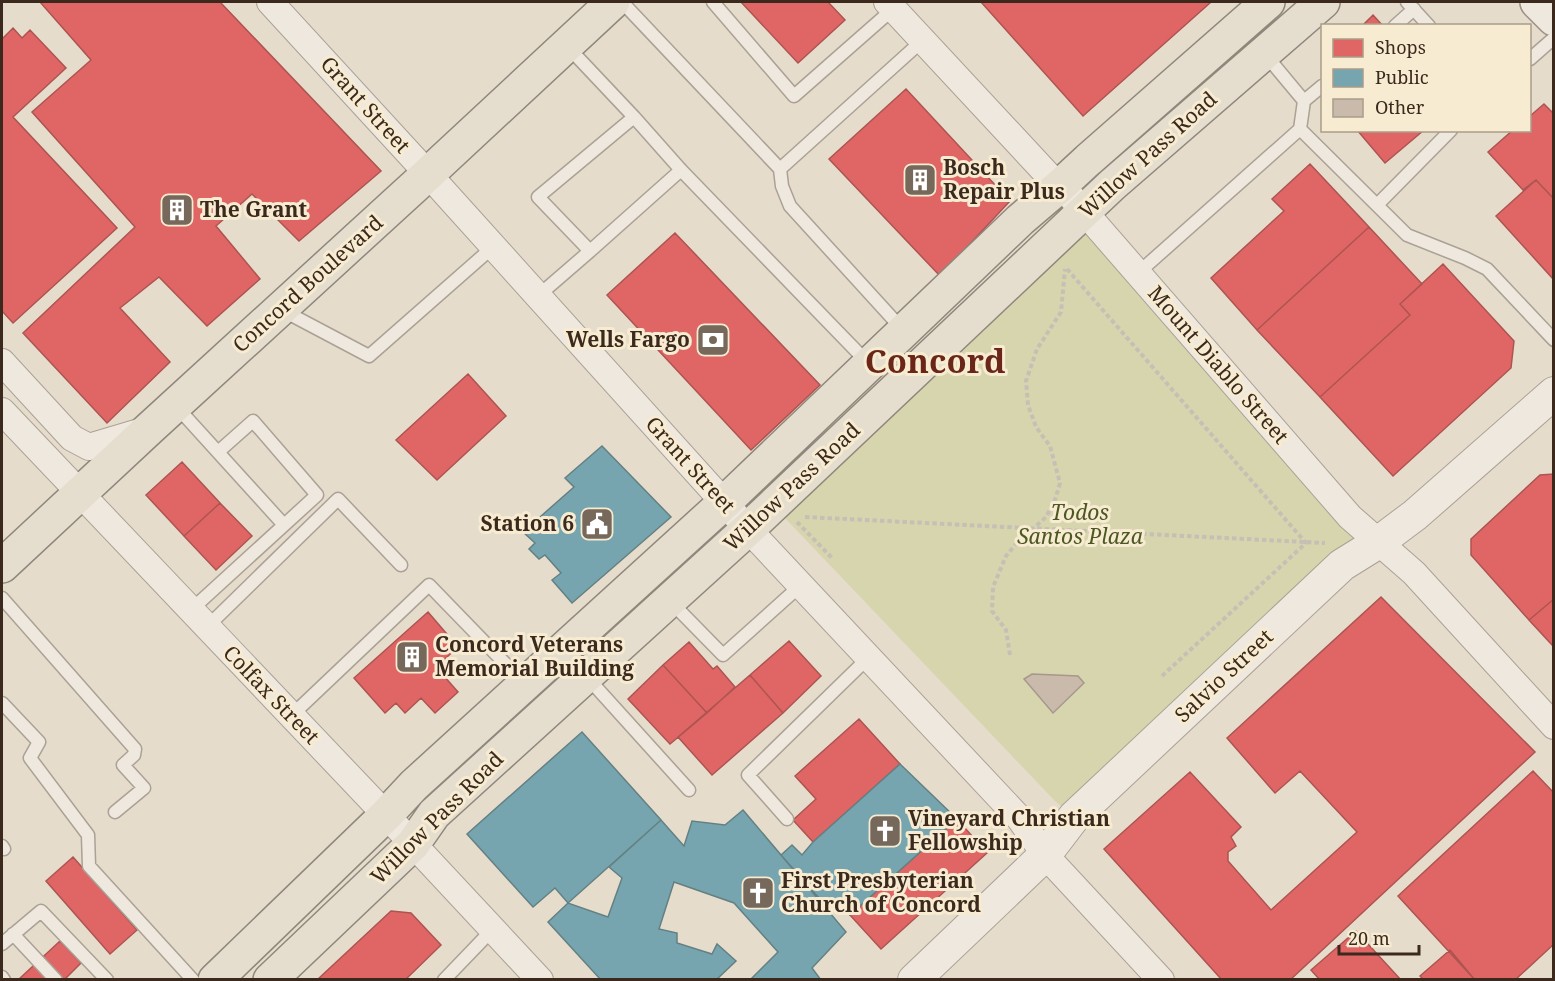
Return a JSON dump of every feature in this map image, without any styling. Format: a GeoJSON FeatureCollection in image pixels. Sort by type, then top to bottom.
{"type":"FeatureCollection","features":[{"type":"Feature","properties":{"kind":"main road","name":"Concord Boulevard"},"geometry":{"type":"LineString","coordinates":[[2,566],[613,2]]}},
{"type":"Feature","properties":{"kind":"main road","name":"Willow Pass Road"},"geometry":{"type":"LineString","coordinates":[[215,980],[386,815],[414,785],[724,502],[1020,220],[1268,2]]}},
{"type":"Feature","properties":{"kind":"main road","name":"Willow Pass Road"},"geometry":{"type":"LineString","coordinates":[[270,980],[413,844],[434,814],[748,529],[1112,185],[1323,2]]}},
{"type":"Feature","properties":{"kind":"main road"},"geometry":{"type":"LineString","coordinates":[[1537,2],[1554,18]]}},
{"type":"Feature","properties":{"kind":"street","name":"Grant Street"},"geometry":{"type":"LineString","coordinates":[[270,2],[748,529],[1020,819],[1045,855],[1161,980]]}},
{"type":"Feature","properties":{"kind":"street","name":"Mount Diablo Street"},"geometry":{"type":"LineString","coordinates":[[890,5],[1048,175],[1061,186],[1350,517],[1414,573],[1554,726]]}},
{"type":"Feature","properties":{"kind":"street"},"geometry":{"type":"LineString","coordinates":[[2,362],[72,438],[88,447],[148,429]]}},
{"type":"Feature","properties":{"kind":"street","name":"Salvio Street"},"geometry":{"type":"LineString","coordinates":[[914,980],[1045,855],[1074,817],[1342,565],[1379,543],[1415,515],[1553,398]]}},
{"type":"Feature","properties":{"kind":"street","name":"Colfax Street"},"geometry":{"type":"LineString","coordinates":[[2,411],[540,980]]}},
{"type":"Feature","properties":{"kind":"lane"},"geometry":{"type":"LineString","coordinates":[[622,2],[780,169],[782,186],[790,206],[903,330]]}},
{"type":"Feature","properties":{"kind":"lane"},"geometry":{"type":"LineString","coordinates":[[713,2],[794,96],[890,5]]}},
{"type":"Feature","properties":{"kind":"lane"},"geometry":{"type":"LineString","coordinates":[[1397,24],[1411,5],[1427,24]]}},
{"type":"Feature","properties":{"kind":"lane"},"geometry":{"type":"LineString","coordinates":[[1531,58],[1554,38]]}},
{"type":"Feature","properties":{"kind":"lane"},"geometry":{"type":"LineString","coordinates":[[780,169],[923,40]]}},
{"type":"Feature","properties":{"kind":"lane"},"geometry":{"type":"LineString","coordinates":[[566,45],[681,170],[869,364]]}},
{"type":"Feature","properties":{"kind":"lane"},"geometry":{"type":"LineString","coordinates":[[1263,53],[1304,101]]}},
{"type":"Feature","properties":{"kind":"lane"},"geometry":{"type":"LineString","coordinates":[[1138,273],[1300,129],[1304,101],[1321,88]]}},
{"type":"Feature","properties":{"kind":"lane"},"geometry":{"type":"LineString","coordinates":[[590,251],[538,197],[634,117]]}},
{"type":"Feature","properties":{"kind":"lane"},"geometry":{"type":"LineString","coordinates":[[1300,129],[1407,235],[1487,269],[1554,340]]}},
{"type":"Feature","properties":{"kind":"lane"},"geometry":{"type":"LineString","coordinates":[[1377,206],[1449,132]]}},
{"type":"Feature","properties":{"kind":"lane"},"geometry":{"type":"LineString","coordinates":[[538,296],[681,170]]}},
{"type":"Feature","properties":{"kind":"lane"},"geometry":{"type":"LineString","coordinates":[[280,309],[369,356],[493,247]]}},
{"type":"Feature","properties":{"kind":"lane"},"geometry":{"type":"LineString","coordinates":[[175,405],[284,525]]}},
{"type":"Feature","properties":{"kind":"lane"},"geometry":{"type":"LineString","coordinates":[[199,619],[284,525],[317,495],[253,421],[218,452]]}},
{"type":"Feature","properties":{"kind":"lane"},"geometry":{"type":"LineString","coordinates":[[199,619],[338,499],[401,565]]}},
{"type":"Feature","properties":{"kind":"lane"},"geometry":{"type":"LineString","coordinates":[[291,716],[429,585],[525,684]]}},
{"type":"Feature","properties":{"kind":"lane"},"geometry":{"type":"LineString","coordinates":[[669,600],[723,655],[801,585]]}},
{"type":"Feature","properties":{"kind":"lane"},"geometry":{"type":"LineString","coordinates":[[2,598],[135,749],[134,755],[123,765],[144,788],[115,812]]}},
{"type":"Feature","properties":{"kind":"lane"},"geometry":{"type":"LineString","coordinates":[[788,819],[748,775],[869,657]]}},
{"type":"Feature","properties":{"kind":"lane"},"geometry":{"type":"LineString","coordinates":[[586,675],[689,790]]}},
{"type":"Feature","properties":{"kind":"lane"},"geometry":{"type":"LineString","coordinates":[[2,703],[39,742],[30,758],[88,835],[89,866],[193,980]]}},
{"type":"Feature","properties":{"kind":"lane"},"geometry":{"type":"LineString","coordinates":[[2,944],[41,911],[107,980]]}},
{"type":"Feature","properties":{"kind":"lane"},"geometry":{"type":"LineString","coordinates":[[444,980],[493,929]]}},
{"type":"Feature","properties":{"kind":"lane"},"geometry":{"type":"LineString","coordinates":[[13,934],[56,980]]}},
{"type":"Feature","properties":{"kind":"path"},"geometry":{"type":"LineString","coordinates":[[1010,655],[1006,630],[992,611],[993,587],[1005,556],[1046,517],[1055,500],[1060,483],[1050,446],[1036,428],[1028,405],[1026,381],[1037,349],[1061,312],[1066,267],[1306,543]]}},
{"type":"Feature","properties":{"kind":"path"},"geometry":{"type":"LineString","coordinates":[[791,516],[1327,543]]}},
{"type":"Feature","properties":{"kind":"path"},"geometry":{"type":"LineString","coordinates":[[1162,676],[1306,543]]}},
{"type":"Feature","properties":{"kind":"green space","name":"Todos Santos Plaza"},"geometry":{"type":"Polygon","coordinates":[[[1085,212],[1379,542],[1074,817],[1055,801],[784,517],[985,330],[1001,290],[1085,212]]]}},
{"type":"Feature","properties":{"kind":"building: Shops","name":"The Grant"},"geometry":{"type":"Polygon","coordinates":[[[40,2],[220,2],[381,171],[299,241],[252,194],[216,226],[260,279],[207,326],[159,277],[120,308],[170,362],[107,423],[23,333],[135,227],[32,112],[91,60],[40,2]]]}},
{"type":"Feature","properties":{"kind":"building: Shops"},"geometry":{"type":"Polygon","coordinates":[[[741,2],[828,2],[845,20],[798,63],[741,2]]]}},
{"type":"Feature","properties":{"kind":"building: Shops"},"geometry":{"type":"Polygon","coordinates":[[[981,2],[1211,2],[1083,116],[981,2]]]}},
{"type":"Feature","properties":{"kind":"building: Shops"},"geometry":{"type":"Polygon","coordinates":[[[1373,15],[1381,24],[1364,24],[1373,15]]]}},
{"type":"Feature","properties":{"kind":"building: Shops"},"geometry":{"type":"Polygon","coordinates":[[[13,28],[22,38],[30,30],[66,68],[13,117],[117,228],[13,323],[2,311],[2,39],[13,28]]]}},
{"type":"Feature","properties":{"kind":"building: Shops","name":"Bosch Repair Plus"},"geometry":{"type":"Polygon","coordinates":[[[906,89],[1010,201],[940,276],[829,159],[906,89]]]}},
{"type":"Feature","properties":{"kind":"building: Shops"},"geometry":{"type":"Polygon","coordinates":[[[1544,104],[1554,114],[1554,199],[1536,180],[1523,190],[1488,152],[1511,132],[1531,132],[1531,115],[1544,104]]]}},
{"type":"Feature","properties":{"kind":"building: Shops"},"geometry":{"type":"Polygon","coordinates":[[[1359,132],[1422,132],[1385,163],[1359,132]]]}},
{"type":"Feature","properties":{"kind":"building: Shops"},"geometry":{"type":"Polygon","coordinates":[[[1310,164],[1369,227],[1257,330],[1211,278],[1284,211],[1272,199],[1310,164]]]}},
{"type":"Feature","properties":{"kind":"building: Shops"},"geometry":{"type":"Polygon","coordinates":[[[1536,180],[1554,199],[1554,280],[1496,216],[1536,180]]]}},
{"type":"Feature","properties":{"kind":"building: Shops"},"geometry":{"type":"Polygon","coordinates":[[[1369,227],[1422,284],[1400,304],[1410,315],[1320,397],[1257,330],[1369,227]]]}},
{"type":"Feature","properties":{"kind":"building: Shops","name":"Wells Fargo"},"geometry":{"type":"Polygon","coordinates":[[[675,233],[820,385],[751,450],[607,295],[675,233]]]}},
{"type":"Feature","properties":{"kind":"building: Shops"},"geometry":{"type":"Polygon","coordinates":[[[1443,264],[1514,341],[1511,368],[1393,476],[1320,397],[1410,315],[1400,304],[1443,264]]]}},
{"type":"Feature","properties":{"kind":"building: Shops"},"geometry":{"type":"Polygon","coordinates":[[[468,374],[506,416],[437,480],[396,440],[468,374]]]}},
{"type":"Feature","properties":{"kind":"building: Shops"},"geometry":{"type":"Polygon","coordinates":[[[182,462],[220,503],[184,536],[146,495],[182,462]]]}},
{"type":"Feature","properties":{"kind":"building: Shops"},"geometry":{"type":"Polygon","coordinates":[[[1554,474],[1554,599],[1529,620],[1471,555],[1471,539],[1540,475],[1554,474]]]}},
{"type":"Feature","properties":{"kind":"building: Shops"},"geometry":{"type":"Polygon","coordinates":[[[220,503],[252,536],[216,570],[184,536],[220,503]]]}},
{"type":"Feature","properties":{"kind":"building: Shops"},"geometry":{"type":"Polygon","coordinates":[[[1381,597],[1535,752],[1290,980],[1222,980],[1104,849],[1190,772],[1241,827],[1231,837],[1236,846],[1228,852],[1228,861],[1271,910],[1357,832],[1300,771],[1275,793],[1227,738],[1381,597]]]}},
{"type":"Feature","properties":{"kind":"building: Shops"},"geometry":{"type":"Polygon","coordinates":[[[1554,599],[1554,647],[1529,620],[1554,599]]]}},
{"type":"Feature","properties":{"kind":"building: Shops","name":"Concord Veterans Memorial Building"},"geometry":{"type":"Polygon","coordinates":[[[428,612],[458,647],[436,667],[458,692],[435,713],[421,698],[405,713],[396,703],[385,713],[354,678],[428,612]]]}},
{"type":"Feature","properties":{"kind":"building: Shops"},"geometry":{"type":"Polygon","coordinates":[[[789,641],[821,676],[783,713],[750,675],[789,641]]]}},
{"type":"Feature","properties":{"kind":"building: Shops"},"geometry":{"type":"Polygon","coordinates":[[[689,642],[713,669],[717,666],[735,687],[707,713],[663,665],[689,642]]]}},
{"type":"Feature","properties":{"kind":"building: Shops"},"geometry":{"type":"Polygon","coordinates":[[[663,665],[707,713],[670,744],[628,699],[663,665]]]}},
{"type":"Feature","properties":{"kind":"building: Shops"},"geometry":{"type":"Polygon","coordinates":[[[750,675],[783,713],[712,775],[678,737],[750,675]]]}},
{"type":"Feature","properties":{"kind":"building: Shops"},"geometry":{"type":"Polygon","coordinates":[[[859,719],[900,764],[813,842],[793,820],[816,799],[795,776],[859,719]]]}},
{"type":"Feature","properties":{"kind":"building: Shops"},"geometry":{"type":"Polygon","coordinates":[[[1533,771],[1554,793],[1554,944],[1515,980],[1475,980],[1398,896],[1533,771]]]}},
{"type":"Feature","properties":{"kind":"building: Shops"},"geometry":{"type":"Polygon","coordinates":[[[957,819],[987,853],[881,949],[850,915],[957,819]]]}},
{"type":"Feature","properties":{"kind":"building: Shops"},"geometry":{"type":"Polygon","coordinates":[[[73,857],[137,930],[110,954],[46,881],[73,857]]]}},
{"type":"Feature","properties":{"kind":"building: Shops"},"geometry":{"type":"Polygon","coordinates":[[[391,911],[411,913],[441,945],[405,980],[317,980],[391,911]]]}},
{"type":"Feature","properties":{"kind":"building: Shops"},"geometry":{"type":"Polygon","coordinates":[[[1356,931],[1401,980],[1320,980],[1311,970],[1356,931]]]}},
{"type":"Feature","properties":{"kind":"building: Shops"},"geometry":{"type":"Polygon","coordinates":[[[60,941],[81,963],[64,980],[18,980],[60,941]]]}},
{"type":"Feature","properties":{"kind":"building: Shops"},"geometry":{"type":"Polygon","coordinates":[[[1450,950],[1475,980],[1424,980],[1420,976],[1450,950]]]}},
{"type":"Feature","properties":{"kind":"building: Public","name":"Station 6"},"geometry":{"type":"Polygon","coordinates":[[[602,446],[671,517],[572,603],[552,580],[561,573],[545,555],[539,559],[529,549],[535,543],[523,532],[574,487],[565,478],[602,446]]]}},
{"type":"Feature","properties":{"kind":"building: Public"},"geometry":{"type":"Polygon","coordinates":[[[582,732],[661,820],[568,903],[555,888],[533,907],[467,834],[582,732]]]}},
{"type":"Feature","properties":{"kind":"building: Public","name":"Vineyard Christian Fellowship"},"geometry":{"type":"Polygon","coordinates":[[[900,764],[957,819],[850,915],[835,900],[827,907],[781,855],[792,845],[802,855],[813,842],[900,764]]]}},
{"type":"Feature","properties":{"kind":"building: Public","name":"First Presbyterian Church of Concord"},"geometry":{"type":"Polygon","coordinates":[[[743,810],[846,932],[812,968],[821,980],[750,980],[778,952],[734,903],[674,882],[659,929],[677,933],[677,943],[712,954],[717,944],[736,961],[716,980],[601,980],[548,922],[568,903],[608,917],[622,878],[609,867],[661,820],[684,846],[692,821],[725,825],[743,810]]]}},
{"type":"Feature","properties":{"kind":"building: Other"},"geometry":{"type":"Polygon","coordinates":[[[1032,674],[1078,676],[1084,683],[1053,713],[1024,679],[1032,674]]]}},
{"type":"Feature","properties":{"kind":"place","name":"Bosch Repair Plus"},"geometry":{"type":"Point","coordinates":[920,180]}},
{"type":"Feature","properties":{"kind":"place","name":"The Grant"},"geometry":{"type":"Point","coordinates":[177,210]}},
{"type":"Feature","properties":{"kind":"place","name":"Wells Fargo"},"geometry":{"type":"Point","coordinates":[713,340]}},
{"type":"Feature","properties":{"kind":"place","name":"Station 6"},"geometry":{"type":"Point","coordinates":[597,524]}},
{"type":"Feature","properties":{"kind":"place","name":"Concord Veterans Memorial Building"},"geometry":{"type":"Point","coordinates":[412,657]}},
{"type":"Feature","properties":{"kind":"place","name":"Vineyard Christian Fellowship"},"geometry":{"type":"Point","coordinates":[885,831]}},
{"type":"Feature","properties":{"kind":"place","name":"First Presbyterian Church of Concord"},"geometry":{"type":"Point","coordinates":[758,893]}},
{"type":"Feature","properties":{"kind":"district","name":"Concord"},"geometry":{"type":"Point","coordinates":[935,361]}}]}
